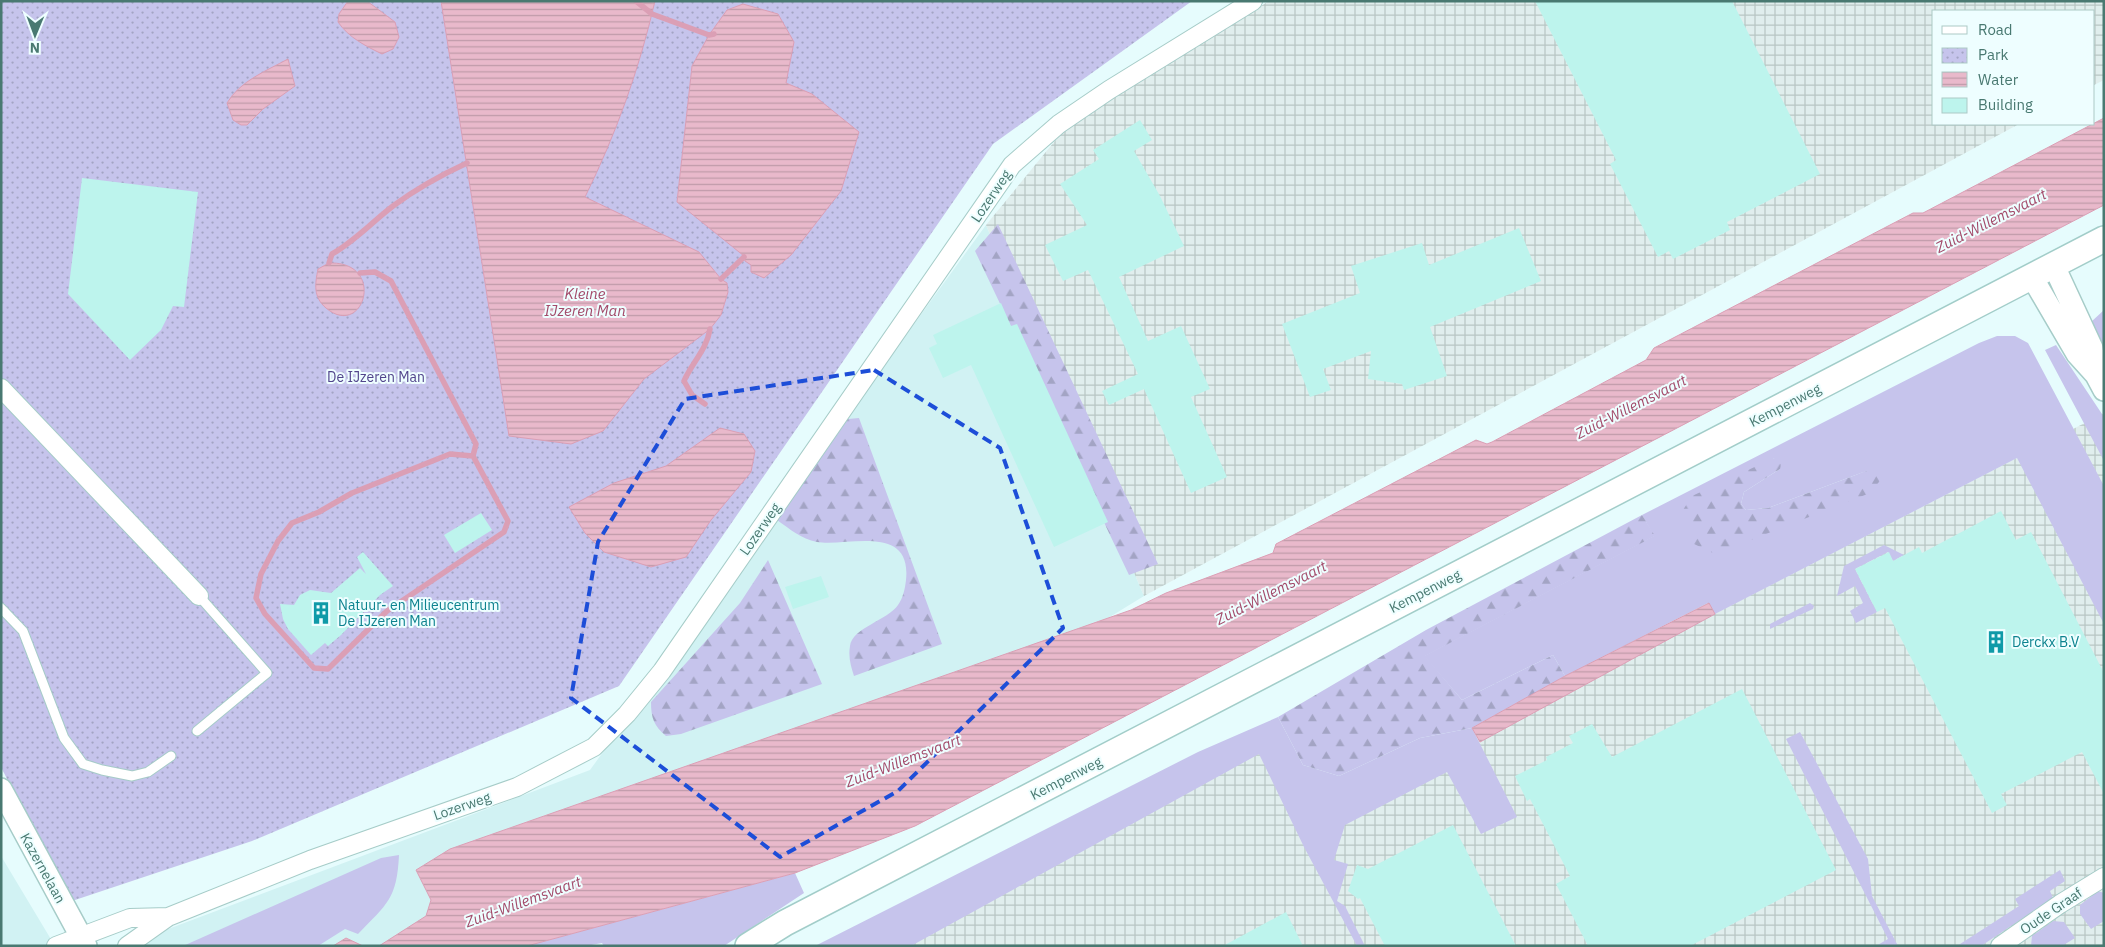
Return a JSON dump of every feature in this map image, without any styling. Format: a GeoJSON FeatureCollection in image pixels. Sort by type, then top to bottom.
{"type":"FeatureCollection","features":[{"type":"Feature","properties":{"kind":"main road","name":"Kempenweg"},"geometry":{"type":"LineString","coordinates":[[748,946],[785,923],[2104,239]]}},
{"type":"Feature","properties":{"kind":"street","name":"Lozerweg"},"geometry":{"type":"LineString","coordinates":[[128,946],[168,917],[310,860],[517,787],[594,747],[627,714],[662,671],[1012,165],[1059,124],[1109,90],[1253,1]]}},
{"type":"Feature","properties":{"kind":"street"},"geometry":{"type":"LineString","coordinates":[[2043,271],[2092,348],[2100,382]]}},
{"type":"Feature","properties":{"kind":"street"},"geometry":{"type":"LineString","coordinates":[[2,391],[199,596]]}},
{"type":"Feature","properties":{"kind":"street","name":"Kazernelaan"},"geometry":{"type":"LineString","coordinates":[[1,789],[84,941]]}},
{"type":"Feature","properties":{"kind":"street","name":"Oude Graaf"},"geometry":{"type":"LineString","coordinates":[[2000,946],[2060,904],[2104,877]]}},
{"type":"Feature","properties":{"kind":"street","name":"Lozerweg"},"geometry":{"type":"LineString","coordinates":[[56,946],[84,941],[130,918],[168,917]]}},
{"type":"Feature","properties":{"kind":"lane"},"geometry":{"type":"LineString","coordinates":[[197,731],[267,673],[199,596]]}},
{"type":"Feature","properties":{"kind":"lane"},"geometry":{"type":"LineString","coordinates":[[1,608],[23,631],[64,738],[83,764],[132,776],[148,772],[171,756]]}},
{"type":"Feature","properties":{"kind":"highlighted area"},"geometry":{"type":"Polygon","coordinates":[[[874,370],[1000,448],[1063,628],[898,791],[780,857],[571,698],[598,542],[685,399],[874,370]]]}},
{"type":"Feature","properties":{"kind":"shaded area"},"geometry":{"type":"Polygon","coordinates":[[[1269,1],[2104,1],[2104,80],[2095,84],[2095,10],[1932,10],[1932,125],[2017,125],[1144,596],[986,225],[1072,120],[1269,1]]]}},
{"type":"Feature","properties":{"kind":"shaded area"},"geometry":{"type":"Polygon","coordinates":[[[986,225],[1144,596],[574,946],[123,946],[590,770],[986,225]]]}},
{"type":"Feature","properties":{"kind":"shaded area"},"geometry":{"type":"Polygon","coordinates":[[[2104,413],[2104,946],[889,946],[1260,752],[1302,833],[1720,611],[2104,413]]]}},
{"type":"Feature","properties":{"kind":"shaded area"},"geometry":{"type":"Polygon","coordinates":[[[1,856],[55,946],[1,946],[1,856]]]}},
{"type":"Feature","properties":{"kind":"green space","name":"De IJzeren Man"},"geometry":{"type":"Polygon","coordinates":[[[1,1],[1192,1],[993,144],[619,686],[252,841],[69,902],[1,767],[1,1]]]}},
{"type":"Feature","properties":{"kind":"green space"},"geometry":{"type":"Polygon","coordinates":[[[998,224],[1158,564],[1129,575],[975,251],[998,224]]]}},
{"type":"Feature","properties":{"kind":"green space"},"geometry":{"type":"Polygon","coordinates":[[[2104,310],[2104,354],[2091,322],[2104,310]]]}},
{"type":"Feature","properties":{"kind":"green space"},"geometry":{"type":"Polygon","coordinates":[[[1997,336],[2015,336],[2028,343],[2104,486],[2104,624],[2017,458],[1715,614],[1708,603],[1565,676],[1553,655],[1462,700],[1424,656],[1654,536],[1642,515],[1979,343],[1997,336]],[[1774,458],[1692,543],[1869,470],[1768,508],[1746,510],[1741,504],[1744,492],[1780,469],[1774,458]]]}},
{"type":"Feature","properties":{"kind":"green space"},"geometry":{"type":"Polygon","coordinates":[[[2056,345],[2104,417],[2104,461],[2045,350],[2056,345]]]}},
{"type":"Feature","properties":{"kind":"green space"},"geometry":{"type":"Polygon","coordinates":[[[859,418],[942,644],[854,676],[849,654],[852,640],[863,629],[887,615],[898,605],[905,587],[905,562],[899,551],[888,544],[860,541],[830,543],[811,541],[777,520],[848,419],[859,418]]]}},
{"type":"Feature","properties":{"kind":"green space"},"geometry":{"type":"Polygon","coordinates":[[[1774,458],[1782,460],[1780,469],[1744,492],[1741,504],[1746,510],[1768,508],[1869,470],[1879,469],[1883,477],[1870,493],[1715,554],[1692,543],[1683,510],[1692,496],[1774,458]]]}},
{"type":"Feature","properties":{"kind":"green space"},"geometry":{"type":"Polygon","coordinates":[[[1642,515],[1655,536],[1425,656],[1462,700],[1553,655],[1565,676],[1472,728],[1420,738],[1339,776],[1303,765],[1278,717],[1426,630],[1642,515]]]}},
{"type":"Feature","properties":{"kind":"green space"},"geometry":{"type":"Polygon","coordinates":[[[1884,545],[1904,555],[1893,561],[1888,552],[1855,569],[1877,612],[1856,623],[1850,611],[1863,603],[1855,586],[1837,596],[1844,566],[1884,545]]]}},
{"type":"Feature","properties":{"kind":"green space"},"geometry":{"type":"Polygon","coordinates":[[[768,560],[822,684],[681,734],[666,736],[654,721],[651,702],[740,603],[768,560]]]}},
{"type":"Feature","properties":{"kind":"green space"},"geometry":{"type":"Polygon","coordinates":[[[1810,603],[1814,606],[1813,609],[1770,629],[1770,624],[1810,603]]]}},
{"type":"Feature","properties":{"kind":"green space"},"geometry":{"type":"Polygon","coordinates":[[[1278,717],[1303,765],[1339,776],[1420,738],[1472,728],[1517,817],[1481,834],[1447,772],[1345,825],[1334,860],[1348,864],[1337,901],[1345,906],[1365,946],[1357,946],[1304,847],[1259,754],[911,946],[815,946],[1198,752],[1278,717]]]}},
{"type":"Feature","properties":{"kind":"green space"},"geometry":{"type":"Polygon","coordinates":[[[1800,732],[1868,859],[1872,896],[1898,946],[1876,946],[1888,939],[1786,739],[1800,732]]]}},
{"type":"Feature","properties":{"kind":"green space"},"geometry":{"type":"Polygon","coordinates":[[[399,855],[396,882],[389,900],[358,934],[345,929],[318,946],[183,946],[381,858],[399,855]]]}},
{"type":"Feature","properties":{"kind":"green space"},"geometry":{"type":"Polygon","coordinates":[[[2060,870],[2065,881],[2050,891],[2053,898],[1981,946],[1957,946],[2019,906],[2015,899],[2060,870]]]}},
{"type":"Feature","properties":{"kind":"green space"},"geometry":{"type":"Polygon","coordinates":[[[795,873],[804,893],[724,946],[604,946],[602,943],[586,946],[527,946],[795,873]]]}},
{"type":"Feature","properties":{"kind":"green space"},"geometry":{"type":"Polygon","coordinates":[[[2098,891],[2104,893],[2104,921],[2091,929],[2080,914],[2080,905],[2098,891]]]}},
{"type":"Feature","properties":{"kind":"green space"},"geometry":{"type":"Polygon","coordinates":[[[2053,921],[2064,922],[2075,938],[2062,946],[2031,946],[2032,936],[2053,921]]]}},
{"type":"Feature","properties":{"kind":"water"},"geometry":{"type":"Polygon","coordinates":[[[348,1],[367,1],[395,22],[399,37],[393,49],[382,54],[358,41],[342,28],[338,22],[339,14],[348,1]]]}},
{"type":"Feature","properties":{"kind":"water","name":"Kleine IJzeren Man"},"geometry":{"type":"Polygon","coordinates":[[[441,1],[655,1],[642,52],[626,101],[607,150],[585,197],[699,252],[721,279],[727,283],[728,292],[721,315],[710,329],[644,379],[603,431],[571,444],[509,436],[441,1]]]}},
{"type":"Feature","properties":{"kind":"water"},"geometry":{"type":"Polygon","coordinates":[[[743,4],[778,14],[794,42],[786,83],[812,94],[859,132],[841,191],[791,255],[764,278],[751,272],[751,265],[745,261],[744,256],[677,202],[692,66],[709,35],[727,10],[743,4]]]}},
{"type":"Feature","properties":{"kind":"water"},"geometry":{"type":"Polygon","coordinates":[[[288,59],[295,86],[263,109],[247,125],[241,125],[233,120],[227,103],[232,95],[254,77],[288,59]]]}},
{"type":"Feature","properties":{"kind":"water","name":"Zuid-Willemsvaart"},"geometry":{"type":"Polygon","coordinates":[[[2104,118],[2104,205],[915,826],[795,873],[527,946],[379,946],[426,916],[431,900],[416,870],[450,849],[1131,610],[1166,593],[1273,553],[1276,544],[1476,440],[1487,444],[1492,442],[1646,360],[1654,348],[1913,213],[1923,213],[2091,125],[2095,125],[2095,123],[2104,118]]]}},
{"type":"Feature","properties":{"kind":"water"},"geometry":{"type":"Polygon","coordinates":[[[329,263],[347,266],[358,274],[364,285],[364,297],[359,307],[351,314],[339,315],[326,308],[317,295],[318,269],[329,263]]]}},
{"type":"Feature","properties":{"kind":"water"},"geometry":{"type":"Polygon","coordinates":[[[720,428],[744,434],[755,451],[751,472],[711,520],[686,557],[651,567],[604,552],[585,533],[569,507],[614,483],[666,466],[720,428]]]}},
{"type":"Feature","properties":{"kind":"water"},"geometry":{"type":"Polygon","coordinates":[[[1709,603],[1715,614],[1480,742],[1472,728],[1565,676],[1709,603]]]}},
{"type":"Feature","properties":{"kind":"water"},"geometry":{"type":"Polygon","coordinates":[[[346,938],[363,946],[333,946],[346,938]]]}},
{"type":"Feature","properties":{"kind":"building"},"geometry":{"type":"Polygon","coordinates":[[[1535,1],[1732,1],[1820,174],[1727,222],[1730,230],[1673,259],[1669,251],[1658,257],[1610,164],[1616,160],[1535,1]]]}},
{"type":"Feature","properties":{"kind":"building"},"geometry":{"type":"Polygon","coordinates":[[[1140,120],[1152,140],[1134,151],[1160,196],[1184,246],[1119,277],[1148,341],[1181,326],[1210,389],[1191,397],[1227,477],[1191,493],[1144,389],[1109,405],[1102,391],[1138,374],[1088,270],[1063,281],[1045,245],[1087,225],[1060,184],[1099,159],[1093,150],[1140,120]]]}},
{"type":"Feature","properties":{"kind":"building"},"geometry":{"type":"Polygon","coordinates":[[[82,178],[198,192],[184,307],[173,306],[161,330],[130,360],[68,294],[82,178]]]}},
{"type":"Feature","properties":{"kind":"building"},"geometry":{"type":"Polygon","coordinates":[[[1519,228],[1541,281],[1430,327],[1447,376],[1404,390],[1402,384],[1368,379],[1371,351],[1323,369],[1331,390],[1310,397],[1282,324],[1360,293],[1351,266],[1422,243],[1429,265],[1519,228]]]}},
{"type":"Feature","properties":{"kind":"building"},"geometry":{"type":"Polygon","coordinates":[[[1001,303],[1011,326],[1017,324],[1108,522],[1054,547],[971,365],[943,378],[929,348],[937,344],[933,335],[1001,303]]]}},
{"type":"Feature","properties":{"kind":"building","name":"Derckx B.V"},"geometry":{"type":"Polygon","coordinates":[[[2001,511],[2016,540],[2031,532],[2104,673],[2104,794],[2082,752],[2001,794],[2007,805],[1992,813],[1885,608],[1877,612],[1855,569],[1889,552],[1893,561],[1919,547],[1922,553],[2001,511]]]}},
{"type":"Feature","properties":{"kind":"building"},"geometry":{"type":"Polygon","coordinates":[[[481,513],[492,530],[455,553],[444,535],[481,513]]]}},
{"type":"Feature","properties":{"kind":"building","name":"Natuur- en Milieucentrum De IJzeren Man"},"geometry":{"type":"Polygon","coordinates":[[[363,552],[393,586],[380,595],[328,646],[325,643],[311,655],[288,629],[283,619],[280,604],[294,605],[300,595],[310,590],[331,593],[360,568],[366,574],[357,557],[363,552]]]}},
{"type":"Feature","properties":{"kind":"building"},"geometry":{"type":"Polygon","coordinates":[[[821,576],[829,597],[793,609],[785,587],[821,576]]]}},
{"type":"Feature","properties":{"kind":"building"},"geometry":{"type":"Polygon","coordinates":[[[1742,689],[1836,870],[1690,946],[1588,946],[1556,884],[1570,876],[1530,799],[1527,801],[1515,776],[1547,760],[1546,757],[1573,743],[1569,736],[1592,724],[1612,757],[1742,689]]]}},
{"type":"Feature","properties":{"kind":"building"},"geometry":{"type":"Polygon","coordinates":[[[1453,825],[1516,946],[1385,946],[1360,898],[1358,899],[1348,891],[1357,865],[1368,869],[1453,825]]]}},
{"type":"Feature","properties":{"kind":"building"},"geometry":{"type":"Polygon","coordinates":[[[1286,912],[1303,946],[1223,946],[1286,912]]]}},
{"type":"Feature","properties":{"kind":"waterway"},"geometry":{"type":"LineString","coordinates":[[636,1],[652,14],[709,35],[714,34]]}},
{"type":"Feature","properties":{"kind":"waterway"},"geometry":{"type":"LineString","coordinates":[[329,263],[332,254],[393,206],[429,183],[467,163]]}},
{"type":"Feature","properties":{"kind":"waterway"},"geometry":{"type":"LineString","coordinates":[[721,279],[744,257]]}},
{"type":"Feature","properties":{"kind":"waterway"},"geometry":{"type":"LineString","coordinates":[[360,273],[375,272],[391,281],[476,444],[473,456],[508,521],[504,532],[387,611],[328,669],[314,668],[265,614],[256,598],[261,574],[278,541],[292,523],[319,512],[352,493],[450,454],[473,456]]}},
{"type":"Feature","properties":{"kind":"waterway"},"geometry":{"type":"LineString","coordinates":[[705,404],[692,395],[684,381],[703,349],[710,329]]}},
{"type":"Feature","properties":{"kind":"place","name":"Natuur- en Milieucentrum De IJzeren Man"},"geometry":{"type":"Point","coordinates":[321,613]}},
{"type":"Feature","properties":{"kind":"place","name":"Derckx B.V"},"geometry":{"type":"Point","coordinates":[1996,642]}}]}
